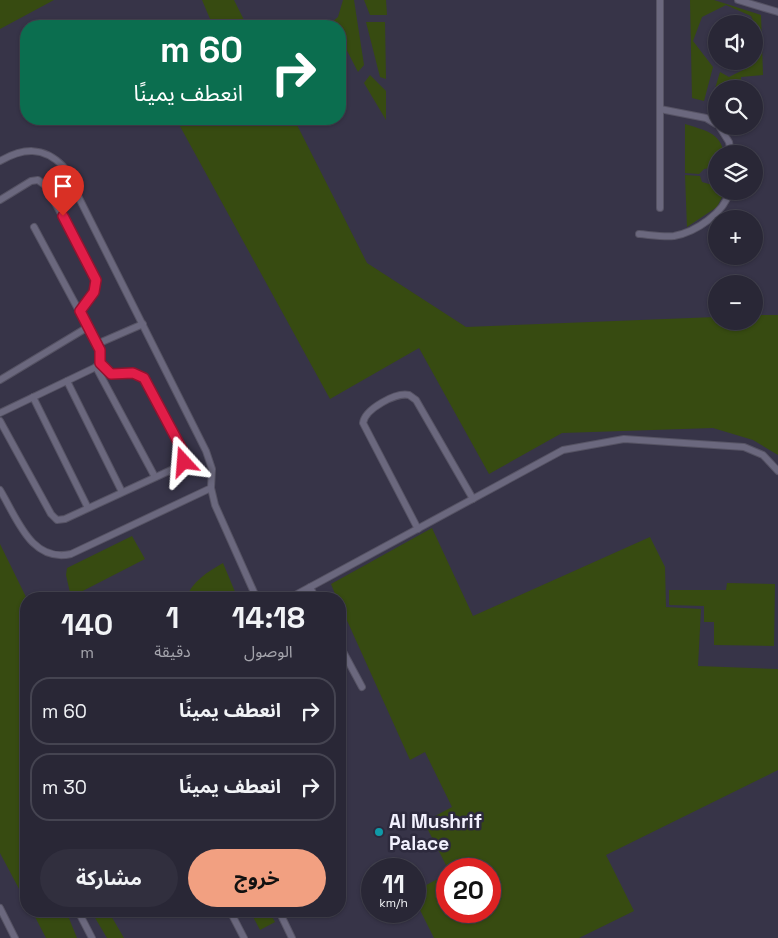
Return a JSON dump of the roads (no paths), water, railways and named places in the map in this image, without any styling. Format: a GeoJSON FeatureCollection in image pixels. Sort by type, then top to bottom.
{"type":"FeatureCollection","features":[{"type":"Feature","properties":{"kind":"lane"},"geometry":{"type":"LineString","coordinates":[[660,0],[660,208]]}},
{"type":"Feature","properties":{"kind":"lane"},"geometry":{"type":"LineString","coordinates":[[738,0],[778,12]]}},
{"type":"Feature","properties":{"kind":"lane"},"geometry":{"type":"LineString","coordinates":[[660,109],[708,119]]}},
{"type":"Feature","properties":{"kind":"lane"},"geometry":{"type":"LineString","coordinates":[[0,161],[15,152],[32,150],[49,155],[63,166],[210,460],[212,469],[211,488],[215,505],[254,592]]}},
{"type":"Feature","properties":{"kind":"lane"},"geometry":{"type":"LineString","coordinates":[[0,200],[31,181],[41,181],[46,186],[96,280],[94,292],[80,311]]}},
{"type":"Feature","properties":{"kind":"lane"},"geometry":{"type":"LineString","coordinates":[[639,234],[666,236],[685,232],[716,214],[727,200]]}},
{"type":"Feature","properties":{"kind":"lane"},"geometry":{"type":"LineString","coordinates":[[0,413],[98,365],[102,354],[34,227]]}},
{"type":"Feature","properties":{"kind":"lane"},"geometry":{"type":"LineString","coordinates":[[97,344],[143,324]]}},
{"type":"Feature","properties":{"kind":"lane"},"geometry":{"type":"LineString","coordinates":[[0,380],[88,327]]}},
{"type":"Feature","properties":{"kind":"lane"},"geometry":{"type":"LineString","coordinates":[[98,365],[155,477]]}},
{"type":"Feature","properties":{"kind":"lane"},"geometry":{"type":"LineString","coordinates":[[0,421],[53,518],[61,520],[182,464],[185,455],[144,378],[133,373],[111,374],[98,365]]}},
{"type":"Feature","properties":{"kind":"lane"},"geometry":{"type":"LineString","coordinates":[[67,381],[122,492]]}},
{"type":"Feature","properties":{"kind":"lane"},"geometry":{"type":"LineString","coordinates":[[418,529],[363,423],[366,414],[397,396],[409,395],[416,400],[473,499]]}},
{"type":"Feature","properties":{"kind":"lane"},"geometry":{"type":"LineString","coordinates":[[32,397],[88,508]]}},
{"type":"Feature","properties":{"kind":"lane"},"geometry":{"type":"LineString","coordinates":[[301,592],[563,450],[624,439],[744,447],[763,455],[778,471]]}},
{"type":"Feature","properties":{"kind":"lane"},"geometry":{"type":"LineString","coordinates":[[0,490],[30,542],[45,553],[62,556],[71,554],[211,488]]}},
{"type":"Feature","properties":{"kind":"lane"},"geometry":{"type":"LineString","coordinates":[[310,587],[312,592]]}},
{"type":"Feature","properties":{"kind":"lane"},"geometry":{"type":"LineString","coordinates":[[346,657],[362,688]]}},
{"type":"Feature","properties":{"kind":"lane"},"geometry":{"type":"LineString","coordinates":[[1,913],[15,938]]}},
{"type":"Feature","properties":{"kind":"lane"},"geometry":{"type":"LineString","coordinates":[[81,917],[92,938]]}},
{"type":"Feature","properties":{"kind":"lane"},"geometry":{"type":"LineString","coordinates":[[233,917],[244,938]]}},
{"type":"Feature","properties":{"kind":"lane"},"geometry":{"type":"LineString","coordinates":[[282,917],[292,938]]}},
{"type":"Feature","properties":{"kind":"place","name":"Al Mushrif Palace"},"geometry":{"type":"Point","coordinates":[379,832]}}]}
